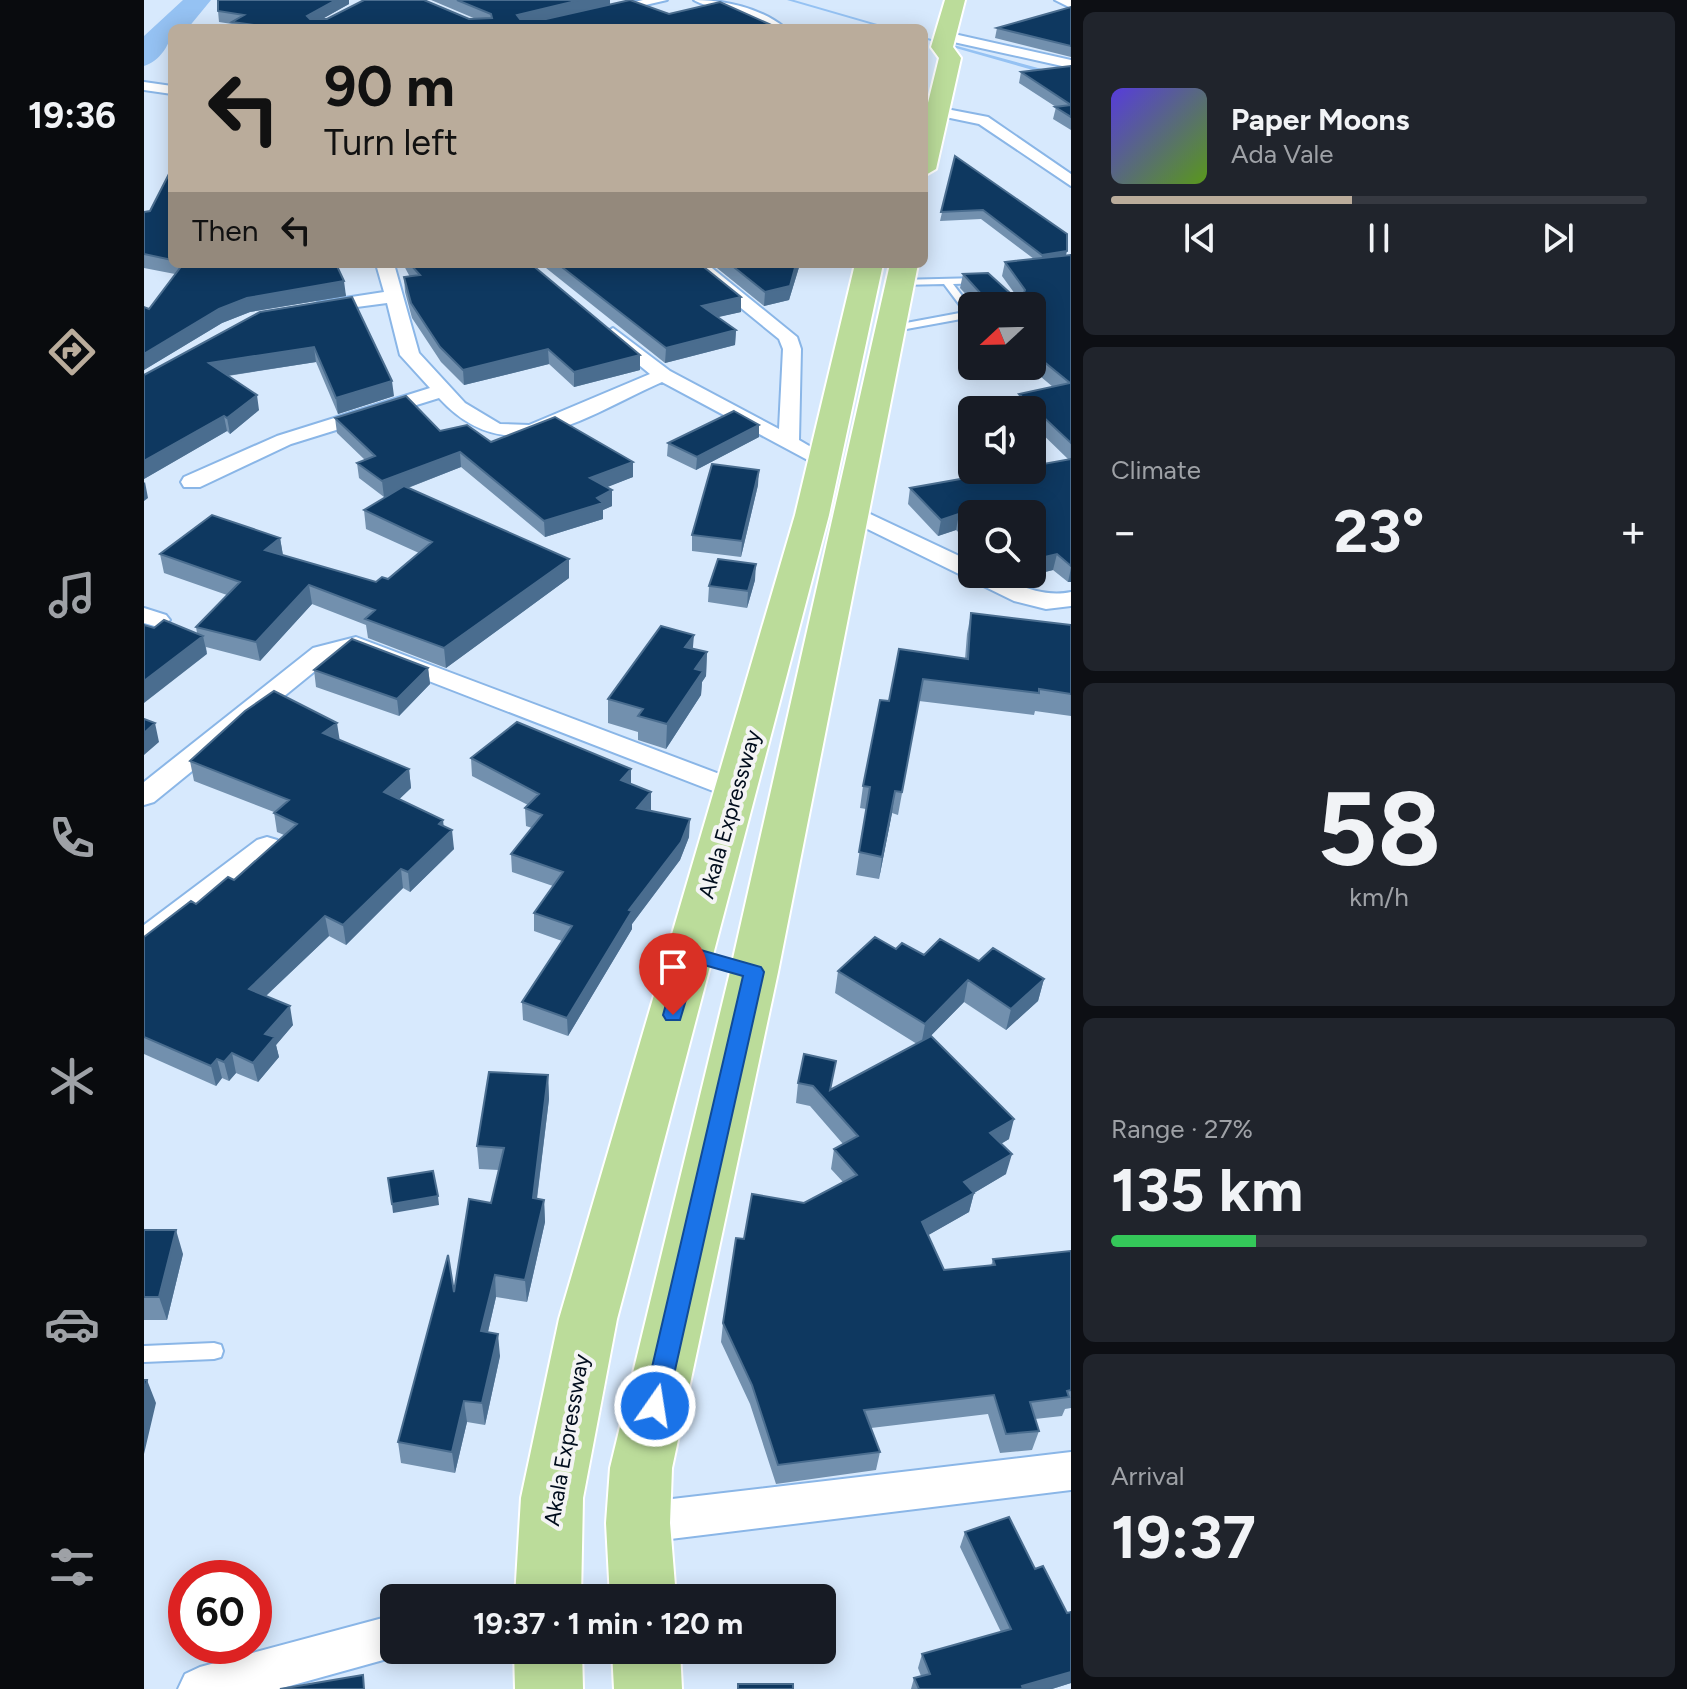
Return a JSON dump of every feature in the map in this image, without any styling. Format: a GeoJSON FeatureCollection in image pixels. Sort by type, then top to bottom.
{"type":"FeatureCollection","features":[{"type":"Feature","properties":{"kind":"main road"},"geometry":{"type":"LineString","coordinates":[[928,148],[955,0]]}},
{"type":"Feature","properties":{"kind":"main road","name":"Akala Expressway"},"geometry":{"type":"LineString","coordinates":[[546,1584],[552,1498],[588,1319],[736,790],[807,453],[872,326],[891,270]]}},
{"type":"Feature","properties":{"kind":"main road","name":"Akala Expressway"},"geometry":{"type":"LineString","coordinates":[[642,1584],[638,1523],[641,1468],[754,972],[851,512],[872,326]]}},
{"type":"Feature","properties":{"kind":"main road"},"geometry":{"type":"LineString","coordinates":[[690,954],[754,972]]}},
{"type":"Feature","properties":{"kind":"main road","name":"Akala Expressway"},"geometry":{"type":"LineString","coordinates":[[547,1664],[549,1689]]}},
{"type":"Feature","properties":{"kind":"main road"},"geometry":{"type":"LineString","coordinates":[[647,1664],[648,1689]]}},
{"type":"Feature","properties":{"kind":"street"},"geometry":{"type":"LineString","coordinates":[[544,24],[635,2],[661,0]]}},
{"type":"Feature","properties":{"kind":"street"},"geometry":{"type":"LineString","coordinates":[[700,0],[740,10],[770,24]]}},
{"type":"Feature","properties":{"kind":"street"},"geometry":{"type":"LineString","coordinates":[[1061,0],[1071,4]]}},
{"type":"Feature","properties":{"kind":"street"},"geometry":{"type":"LineString","coordinates":[[947,47],[1071,64]]}},
{"type":"Feature","properties":{"kind":"street"},"geometry":{"type":"LineString","coordinates":[[147,87],[168,90]]}},
{"type":"Feature","properties":{"kind":"street"},"geometry":{"type":"LineString","coordinates":[[936,111],[983,120],[1071,181]]}},
{"type":"Feature","properties":{"kind":"street"},"geometry":{"type":"LineString","coordinates":[[386,268],[410,355],[458,407],[496,430],[519,434],[532,431],[663,375]]}},
{"type":"Feature","properties":{"kind":"street"},"geometry":{"type":"LineString","coordinates":[[701,268],[788,337],[807,453]]}},
{"type":"Feature","properties":{"kind":"street"},"geometry":{"type":"LineString","coordinates":[[296,311],[394,296]]}},
{"type":"Feature","properties":{"kind":"street"},"geometry":{"type":"LineString","coordinates":[[591,316],[663,375],[807,453]]}},
{"type":"Feature","properties":{"kind":"street"},"geometry":{"type":"LineString","coordinates":[[192,482],[284,440],[443,390]]}},
{"type":"Feature","properties":{"kind":"street"},"geometry":{"type":"LineString","coordinates":[[851,512],[958,565]]}},
{"type":"Feature","properties":{"kind":"street"},"geometry":{"type":"LineString","coordinates":[[1006,588],[1032,601],[1050,604],[1071,599]]}},
{"type":"Feature","properties":{"kind":"street"},"geometry":{"type":"LineString","coordinates":[[144,796],[322,653],[356,644],[736,790]]}},
{"type":"Feature","properties":{"kind":"street"},"geometry":{"type":"LineString","coordinates":[[144,940],[267,847]]}},
{"type":"Feature","properties":{"kind":"street"},"geometry":{"type":"LineString","coordinates":[[638,1523],[1071,1471]]}},
{"type":"Feature","properties":{"kind":"street"},"geometry":{"type":"LineString","coordinates":[[200,1689],[380,1640]]}},
{"type":"Feature","properties":{"kind":"lane"},"geometry":{"type":"LineString","coordinates":[[891,270],[948,283],[994,282]]}},
{"type":"Feature","properties":{"kind":"lane"},"geometry":{"type":"LineString","coordinates":[[948,283],[958,296]]}},
{"type":"Feature","properties":{"kind":"lane"},"geometry":{"type":"LineString","coordinates":[[872,326],[958,316]]}},
{"type":"Feature","properties":{"kind":"lane"},"geometry":{"type":"LineString","coordinates":[[144,1354],[214,1351]]}},
{"type":"Feature","properties":{"kind":"building"},"geometry":{"type":"Polygon","coordinates":[[[218,0],[336,0],[307,16],[310,19],[327,19],[364,0],[424,0],[469,19],[492,18],[491,14],[457,0],[580,0],[517,15],[520,19],[546,19],[630,0],[669,14],[720,2],[769,24],[247,24],[232,22],[244,15],[218,11],[218,0]]]}},
{"type":"Feature","properties":{"kind":"building"},"geometry":{"type":"Polygon","coordinates":[[[1071,7],[1071,46],[997,28],[1071,7]]]}},
{"type":"Feature","properties":{"kind":"building"},"geometry":{"type":"Polygon","coordinates":[[[1071,66],[1071,105],[1021,72],[1071,66]]]}},
{"type":"Feature","properties":{"kind":"building"},"geometry":{"type":"Polygon","coordinates":[[[1071,105],[1071,117],[1055,107],[1071,105]]]}},
{"type":"Feature","properties":{"kind":"building"},"geometry":{"type":"Polygon","coordinates":[[[955,156],[1067,234],[1067,251],[1042,255],[983,210],[941,212],[955,156]]]}},
{"type":"Feature","properties":{"kind":"building"},"geometry":{"type":"Polygon","coordinates":[[[168,176],[168,259],[144,254],[144,212],[150,211],[168,176]]]}},
{"type":"Feature","properties":{"kind":"building"},"geometry":{"type":"Polygon","coordinates":[[[1071,255],[1071,443],[1046,419],[1046,396],[1019,394],[1070,383],[1046,363],[1046,292],[1024,292],[1005,262],[1071,255]]]}},
{"type":"Feature","properties":{"kind":"building"},"geometry":{"type":"Polygon","coordinates":[[[180,268],[338,268],[344,281],[247,298],[219,309],[144,354],[144,307],[149,309],[180,268]]]}},
{"type":"Feature","properties":{"kind":"building"},"geometry":{"type":"Polygon","coordinates":[[[414,268],[536,268],[640,355],[574,372],[548,349],[463,370],[440,347],[411,303],[404,277],[420,275],[414,268]]]}},
{"type":"Feature","properties":{"kind":"building"},"geometry":{"type":"Polygon","coordinates":[[[563,268],[705,268],[741,297],[702,306],[736,330],[666,348],[563,268]]]}},
{"type":"Feature","properties":{"kind":"building"},"geometry":{"type":"Polygon","coordinates":[[[735,268],[795,268],[790,286],[765,292],[735,268]]]}},
{"type":"Feature","properties":{"kind":"building"},"geometry":{"type":"Polygon","coordinates":[[[988,273],[1009,292],[979,292],[963,274],[988,273]]]}},
{"type":"Feature","properties":{"kind":"building"},"geometry":{"type":"Polygon","coordinates":[[[352,297],[392,381],[336,398],[314,347],[209,363],[257,395],[227,418],[224,416],[144,461],[144,375],[260,312],[352,297]]]}},
{"type":"Feature","properties":{"kind":"building"},"geometry":{"type":"Polygon","coordinates":[[[406,396],[440,431],[467,425],[491,442],[555,417],[633,462],[590,478],[612,490],[597,498],[603,503],[544,521],[460,452],[382,481],[357,463],[375,456],[335,418],[406,396]]]}},
{"type":"Feature","properties":{"kind":"building"},"geometry":{"type":"Polygon","coordinates":[[[734,411],[759,425],[697,457],[668,443],[734,411]]]}},
{"type":"Feature","properties":{"kind":"building"},"geometry":{"type":"Polygon","coordinates":[[[1071,459],[1071,566],[1057,554],[1046,557],[1046,500],[958,500],[958,514],[941,520],[910,488],[958,479],[958,484],[1046,484],[1046,463],[1071,459]]]}},
{"type":"Feature","properties":{"kind":"building"},"geometry":{"type":"Polygon","coordinates":[[[712,464],[759,470],[742,541],[692,535],[712,464]]]}},
{"type":"Feature","properties":{"kind":"building"},"geometry":{"type":"Polygon","coordinates":[[[404,486],[569,559],[444,648],[365,619],[375,610],[309,585],[256,642],[196,627],[240,582],[160,554],[212,515],[280,538],[265,550],[376,582],[382,577],[388,579],[432,542],[364,510],[404,486]]]}},
{"type":"Feature","properties":{"kind":"building"},"geometry":{"type":"Polygon","coordinates":[[[718,559],[756,564],[748,591],[709,586],[718,559]]]}},
{"type":"Feature","properties":{"kind":"building"},"geometry":{"type":"Polygon","coordinates":[[[971,613],[1071,625],[1071,694],[923,679],[902,792],[895,791],[882,857],[859,852],[870,787],[863,786],[880,700],[889,701],[899,649],[968,659],[971,613]]]}},
{"type":"Feature","properties":{"kind":"building"},"geometry":{"type":"Polygon","coordinates":[[[164,620],[203,636],[144,681],[144,625],[154,628],[164,620]]]}},
{"type":"Feature","properties":{"kind":"building"},"geometry":{"type":"Polygon","coordinates":[[[661,626],[694,635],[685,647],[707,652],[695,669],[703,671],[667,724],[638,716],[643,709],[608,699],[661,626]]]}},
{"type":"Feature","properties":{"kind":"building"},"geometry":{"type":"Polygon","coordinates":[[[352,639],[428,668],[397,699],[314,670],[352,639]]]}},
{"type":"Feature","properties":{"kind":"building"},"geometry":{"type":"Polygon","coordinates":[[[274,691],[337,723],[323,733],[409,769],[384,792],[443,820],[439,824],[452,830],[408,872],[401,869],[343,925],[325,916],[249,989],[290,1006],[265,1034],[275,1037],[253,1063],[232,1053],[224,1062],[217,1059],[211,1066],[144,1037],[144,937],[191,901],[196,904],[228,877],[234,880],[297,824],[274,813],[289,800],[190,761],[245,711],[274,691]]]}},
{"type":"Feature","properties":{"kind":"building"},"geometry":{"type":"Polygon","coordinates":[[[144,719],[155,723],[144,733],[144,719]]]}},
{"type":"Feature","properties":{"kind":"building"},"geometry":{"type":"Polygon","coordinates":[[[517,722],[631,769],[621,780],[651,792],[637,808],[690,819],[681,842],[629,910],[632,911],[567,1018],[522,1002],[572,926],[534,913],[563,872],[511,854],[542,815],[525,808],[539,794],[471,758],[517,722]]]}},
{"type":"Feature","properties":{"kind":"building"},"geometry":{"type":"Polygon","coordinates":[[[875,937],[896,949],[902,943],[924,955],[940,939],[979,961],[993,948],[1044,979],[1011,1009],[968,980],[925,1024],[838,971],[875,937]]]}},
{"type":"Feature","properties":{"kind":"building"},"geometry":{"type":"Polygon","coordinates":[[[931,1036],[1014,1119],[990,1133],[1012,1154],[964,1182],[974,1193],[922,1222],[944,1270],[995,1265],[993,1259],[1071,1251],[1069,1397],[1030,1402],[1039,1431],[1006,1434],[994,1395],[864,1410],[880,1452],[778,1465],[752,1385],[723,1323],[736,1238],[744,1239],[752,1194],[804,1203],[857,1175],[834,1149],[858,1136],[813,1086],[798,1083],[804,1054],[836,1061],[830,1090],[931,1036]]]}},
{"type":"Feature","properties":{"kind":"building"},"geometry":{"type":"Polygon","coordinates":[[[489,1072],[548,1075],[533,1198],[544,1200],[525,1280],[495,1275],[481,1331],[498,1334],[482,1403],[464,1401],[452,1452],[398,1442],[448,1255],[454,1292],[469,1199],[491,1203],[504,1148],[477,1146],[489,1072]]]}},
{"type":"Feature","properties":{"kind":"building"},"geometry":{"type":"Polygon","coordinates":[[[433,1171],[438,1196],[392,1204],[388,1178],[433,1171]]]}},
{"type":"Feature","properties":{"kind":"building"},"geometry":{"type":"Polygon","coordinates":[[[144,1230],[176,1230],[159,1297],[144,1297],[144,1230]]]}},
{"type":"Feature","properties":{"kind":"building"},"geometry":{"type":"Polygon","coordinates":[[[1009,1517],[1035,1569],[1043,1566],[1067,1613],[1071,1612],[1071,1672],[1022,1686],[1023,1689],[919,1689],[914,1678],[930,1674],[922,1654],[1011,1629],[965,1532],[1009,1517]]]}},
{"type":"Feature","properties":{"kind":"building"},"geometry":{"type":"Polygon","coordinates":[[[363,1675],[364,1689],[280,1689],[363,1675]]]}},
{"type":"Feature","properties":{"kind":"building"},"geometry":{"type":"Polygon","coordinates":[[[738,1684],[793,1684],[793,1689],[738,1689],[738,1684]]]}},
{"type":"Feature","properties":{"kind":"waterway"},"geometry":{"type":"LineString","coordinates":[[176,24],[197,0]]}},
{"type":"Feature","properties":{"kind":"waterway"},"geometry":{"type":"LineString","coordinates":[[789,0],[875,24]]}},
{"type":"Feature","properties":{"kind":"waterway"},"geometry":{"type":"LineString","coordinates":[[144,57],[155,41],[168,31]]}},
{"type":"Feature","properties":{"kind":"waterway"},"geometry":{"type":"LineString","coordinates":[[928,39],[1071,79]]}},
{"type":"Feature","properties":{"kind":"route"},"geometry":{"type":"LineString","coordinates":[[655,1406],[754,972],[690,954],[673,1015]]}}]}
